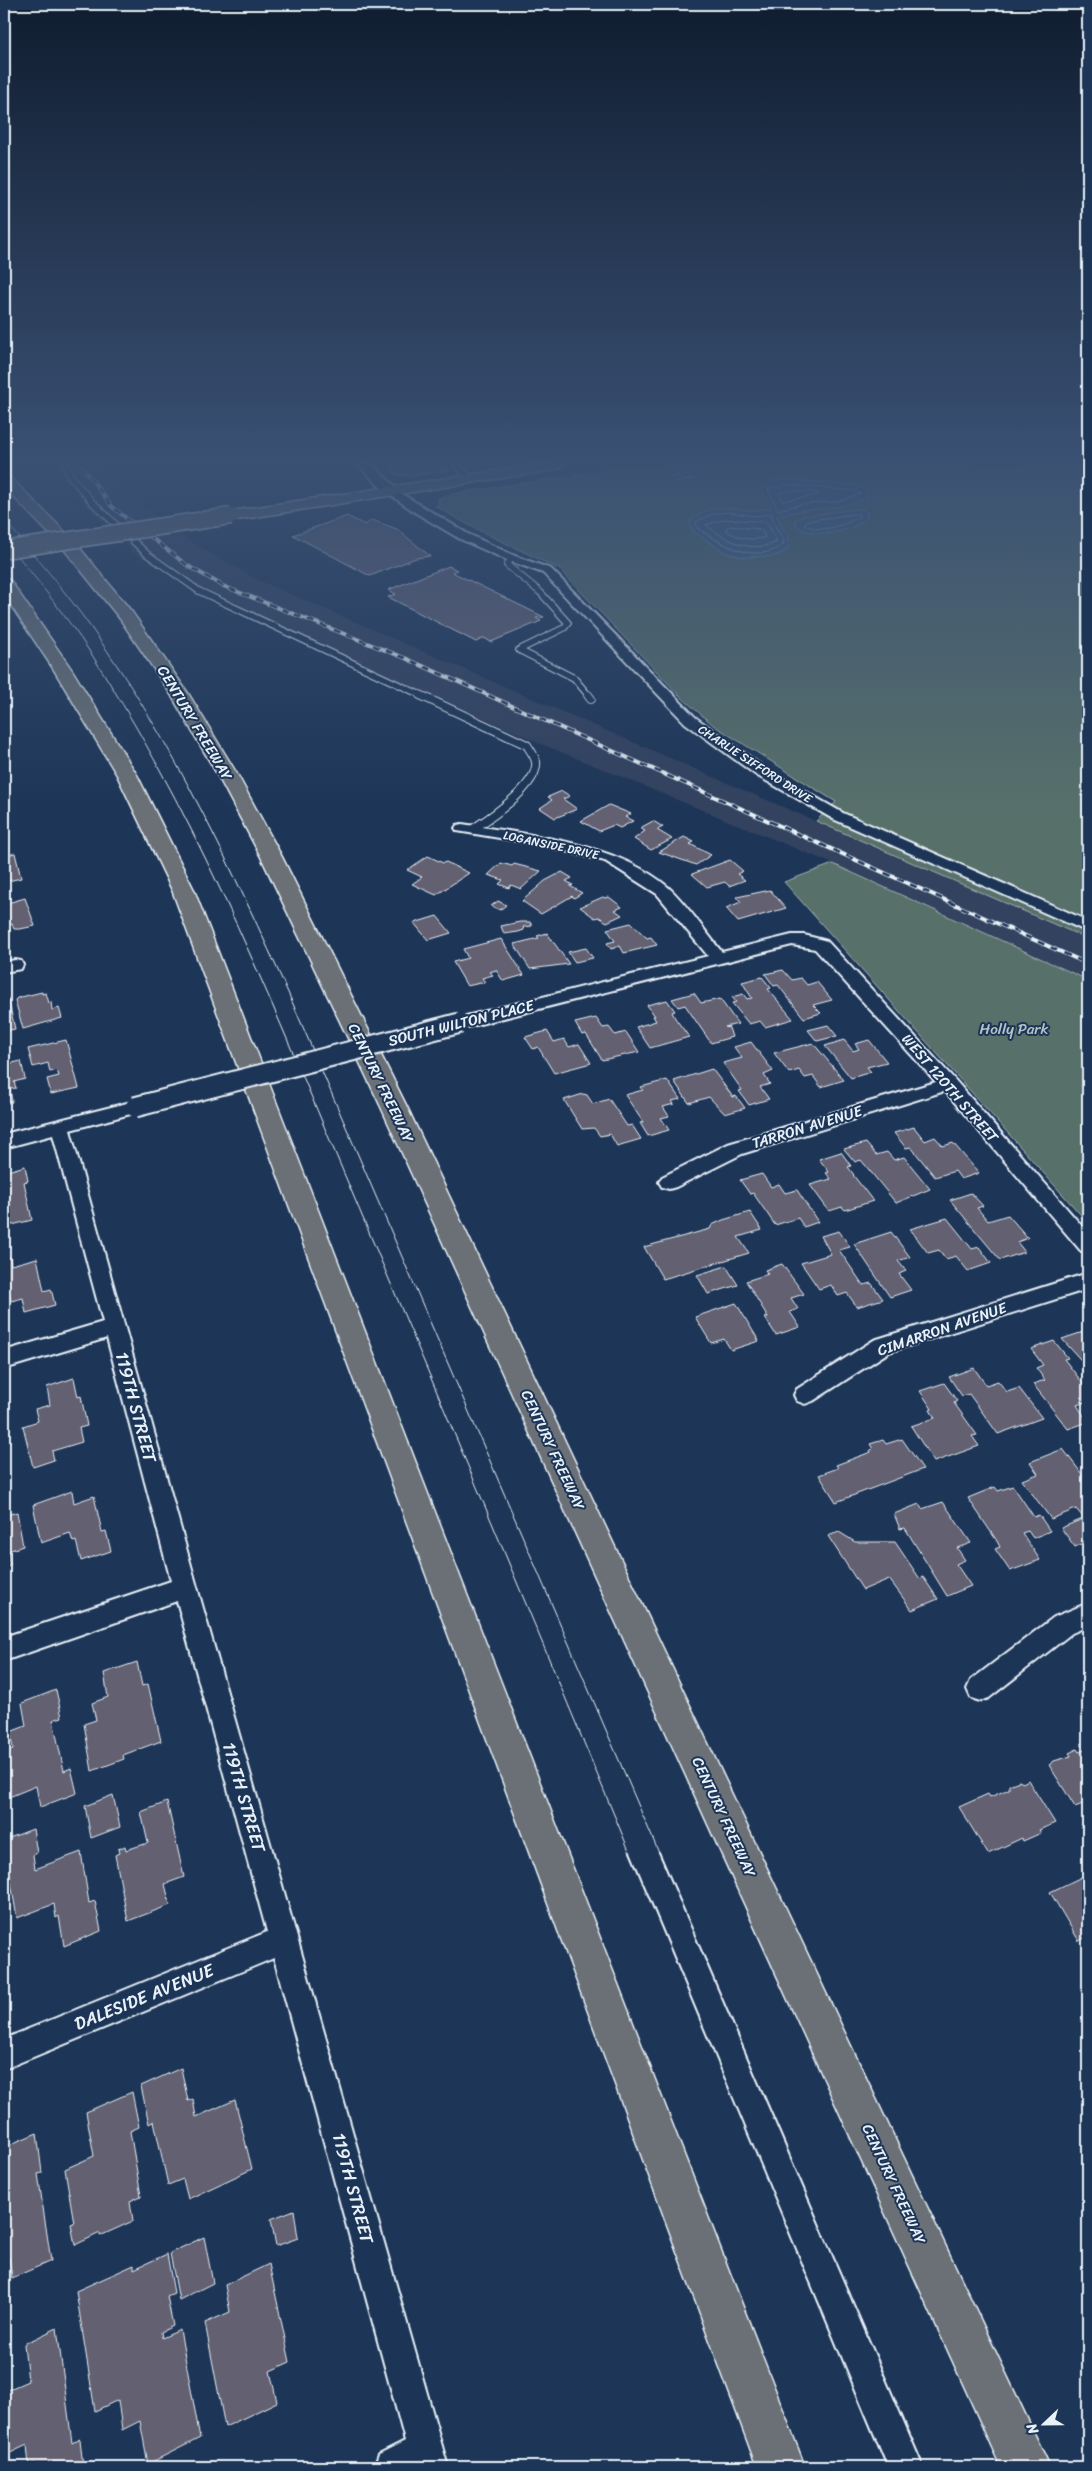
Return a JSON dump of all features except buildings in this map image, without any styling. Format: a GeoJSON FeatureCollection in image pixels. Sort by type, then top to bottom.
{"type":"FeatureCollection","features":[{"type":"Feature","properties":{"kind":"main road","name":"CENTURY FREEWAY"},"geometry":{"type":"LineString","coordinates":[[98,580],[159,662],[225,769],[308,930],[398,1116],[1026,2467]]}},
{"type":"Feature","properties":{"kind":"main road"},"geometry":{"type":"LineString","coordinates":[[4,583],[63,670],[127,775],[183,890],[781,2467]]}},
{"type":"Feature","properties":{"kind":"street","name":"CHARLIE SIFFORD DRIVE"},"geometry":{"type":"LineString","coordinates":[[556,580],[674,706],[709,736],[811,802],[838,816],[1088,926]]}},
{"type":"Feature","properties":{"kind":"street","name":"LOGANSIDE DRIVE"},"geometry":{"type":"LineString","coordinates":[[468,829],[542,841],[610,858],[663,891],[718,958]]}},
{"type":"Feature","properties":{"kind":"street","name":"SOUTH WILTON PLACE"},"geometry":{"type":"LineString","coordinates":[[4,1141],[718,958],[792,940],[804,940]]}},
{"type":"Feature","properties":{"kind":"street","name":"WEST 120TH STREET"},"geometry":{"type":"LineString","coordinates":[[804,940],[821,945],[949,1084],[1088,1246]]}},
{"type":"Feature","properties":{"kind":"street","name":"TARRON AVENUE"},"geometry":{"type":"LineString","coordinates":[[669,1182],[735,1149],[949,1084]]}},
{"type":"Feature","properties":{"kind":"street","name":"119TH STREET"},"geometry":{"type":"LineString","coordinates":[[60,1127],[185,1587],[428,2459]]}},
{"type":"Feature","properties":{"kind":"street","name":"CIMARRON AVENUE"},"geometry":{"type":"LineString","coordinates":[[805,1395],[882,1346],[1088,1281]]}},
{"type":"Feature","properties":{"kind":"street"},"geometry":{"type":"LineString","coordinates":[[4,1360],[115,1327]]}},
{"type":"Feature","properties":{"kind":"street"},"geometry":{"type":"LineString","coordinates":[[4,1649],[185,1587]]}},
{"type":"Feature","properties":{"kind":"street"},"geometry":{"type":"LineString","coordinates":[[980,1690],[1063,1625],[1088,1614]]}},
{"type":"Feature","properties":{"kind":"street","name":"DALESIDE AVENUE"},"geometry":{"type":"LineString","coordinates":[[4,2054],[284,1940]]}},
{"type":"Feature","properties":{"kind":"street"},"geometry":{"type":"LineString","coordinates":[[392,2467],[428,2459]]}},
{"type":"Feature","properties":{"kind":"lane"},"geometry":{"type":"LineString","coordinates":[[184,580],[198,590],[526,745],[535,758],[536,768],[526,784],[498,814],[468,829]]}},
{"type":"Feature","properties":{"kind":"lane"},"geometry":{"type":"LineString","coordinates":[[525,580],[540,592],[568,623],[564,628],[519,650],[574,678],[591,698]]}},
{"type":"Feature","properties":{"kind":"shaded area"},"geometry":{"type":"Polygon","coordinates":[[[181,580],[259,580],[1088,939],[1088,980],[833,864],[539,743],[199,591],[181,580]]]}},
{"type":"Feature","properties":{"kind":"green space"},"geometry":{"type":"Polygon","coordinates":[[[570,580],[1088,580],[1088,939],[816,821],[836,802],[713,725],[681,697],[570,580]]]}},
{"type":"Feature","properties":{"kind":"green space","name":"Holly Park"},"geometry":{"type":"Polygon","coordinates":[[[833,864],[1088,980],[1088,1223],[784,882],[833,864]]]}},
{"type":"Feature","properties":{"kind":"tram line"},"geometry":{"type":"LineString","coordinates":[[37,580],[69,621],[93,656],[141,735],[175,798],[238,927],[456,1438],[630,1853]]}},
{"type":"Feature","properties":{"kind":"tram line"},"geometry":{"type":"LineString","coordinates":[[54,580],[92,629],[149,716],[224,855],[290,997],[659,1853]]}},
{"type":"Feature","properties":{"kind":"tram line"},"geometry":{"type":"LineString","coordinates":[[630,1852],[887,2467]]}},
{"type":"Feature","properties":{"kind":"tram line"},"geometry":{"type":"LineString","coordinates":[[659,1852],[924,2467]]}},
{"type":"Feature","properties":{"kind":"railway"},"geometry":{"type":"LineString","coordinates":[[213,580],[223,586],[405,658],[1088,964]]}}]}
